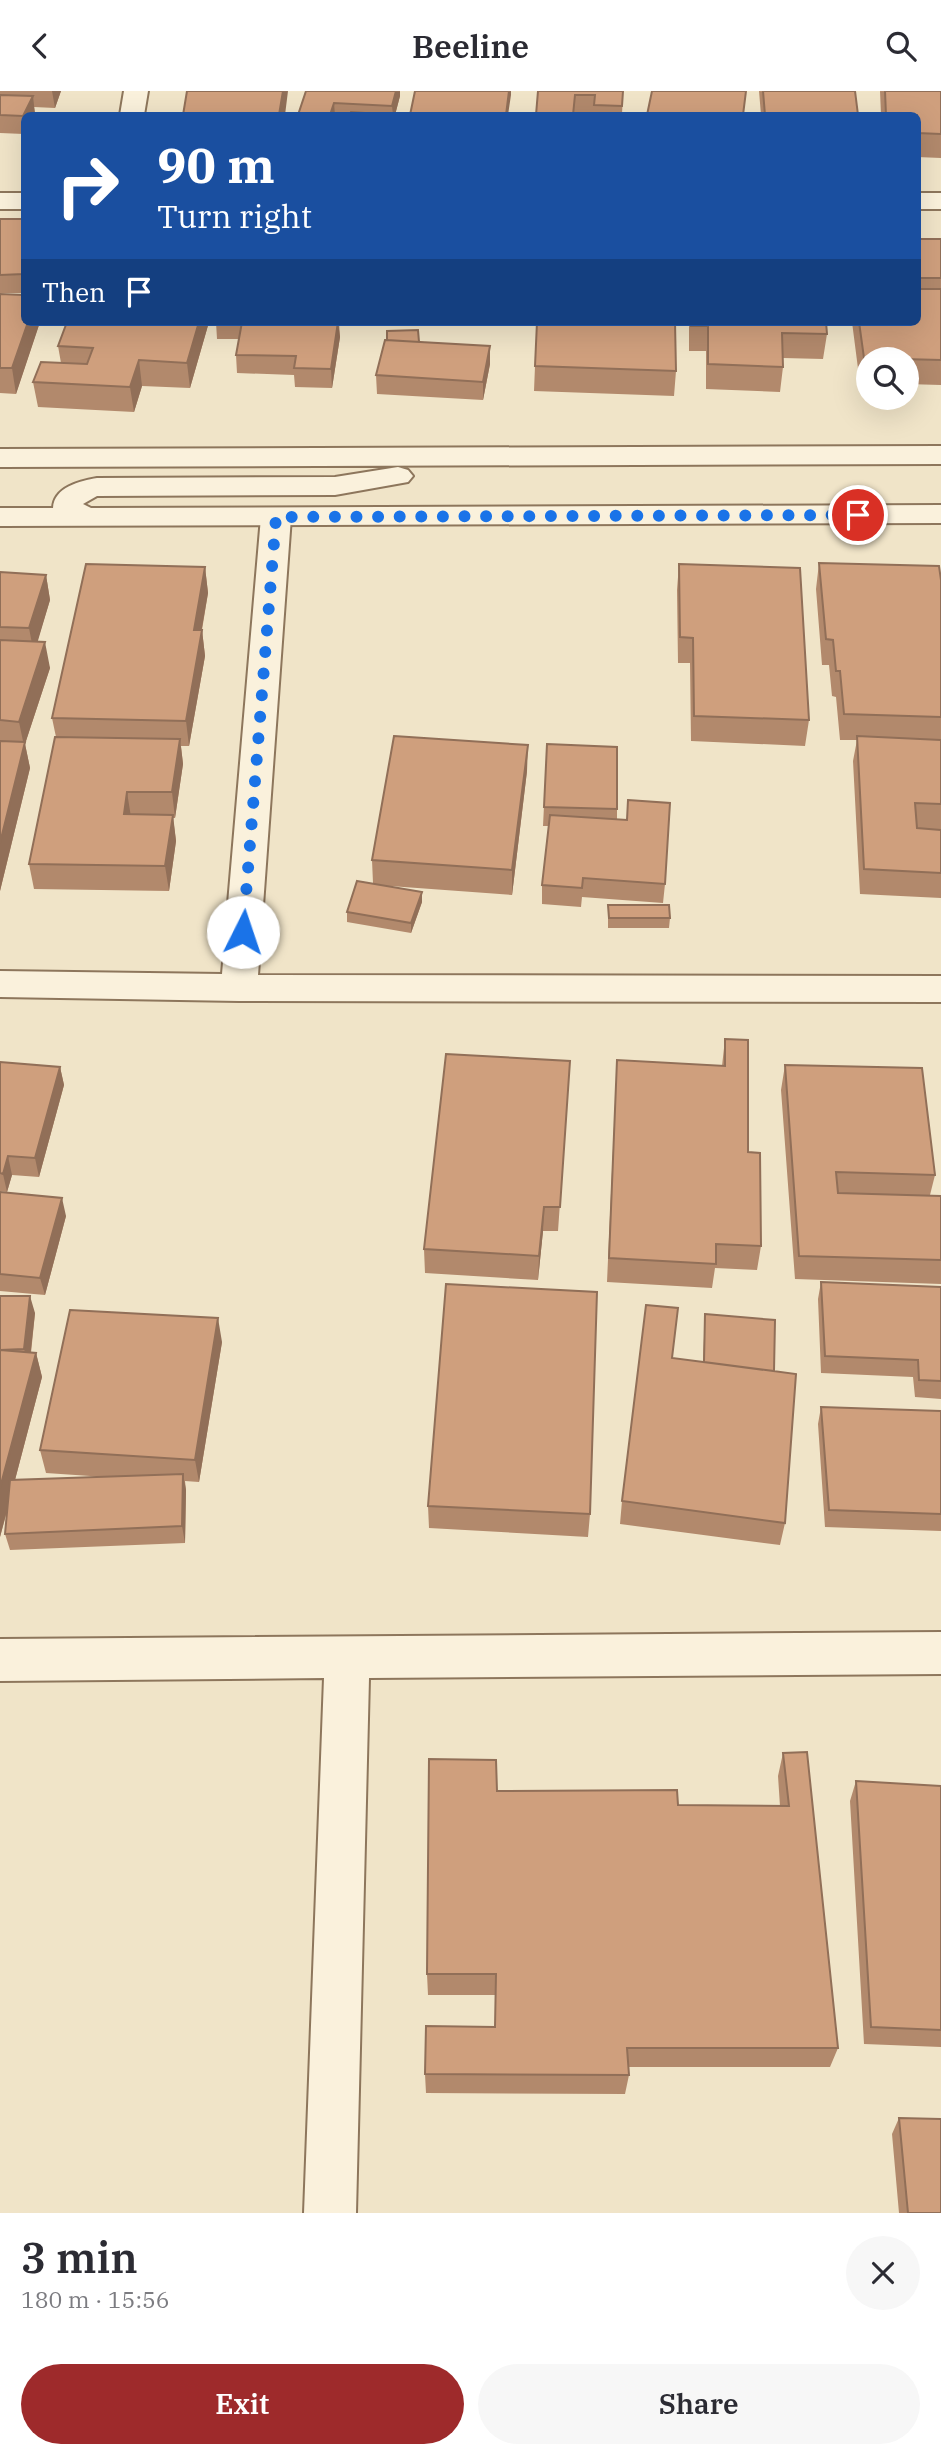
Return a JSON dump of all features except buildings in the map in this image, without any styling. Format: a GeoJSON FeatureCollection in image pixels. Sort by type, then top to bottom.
{"type":"FeatureCollection","features":[{"type":"Feature","properties":{"kind":"street"},"geometry":{"type":"LineString","coordinates":[[132,112],[136,91]]}},
{"type":"Feature","properties":{"kind":"street"},"geometry":{"type":"LineString","coordinates":[[0,201],[21,201]]}},
{"type":"Feature","properties":{"kind":"street"},"geometry":{"type":"LineString","coordinates":[[921,201],[941,201]]}},
{"type":"Feature","properties":{"kind":"street"},"geometry":{"type":"LineString","coordinates":[[0,457],[941,454]]}},
{"type":"Feature","properties":{"kind":"street"},"geometry":{"type":"LineString","coordinates":[[96,517],[72,512],[67,507],[68,501],[84,489],[97,487],[335,486],[518,457]]}},
{"type":"Feature","properties":{"kind":"street"},"geometry":{"type":"LineString","coordinates":[[0,517],[941,514]]}},
{"type":"Feature","properties":{"kind":"street"},"geometry":{"type":"LineString","coordinates":[[239,988],[276,517]]}},
{"type":"Feature","properties":{"kind":"street"},"geometry":{"type":"LineString","coordinates":[[0,984],[239,988],[941,989]]}},
{"type":"Feature","properties":{"kind":"street"},"geometry":{"type":"LineString","coordinates":[[0,1660],[941,1653]]}},
{"type":"Feature","properties":{"kind":"street"},"geometry":{"type":"LineString","coordinates":[[330,2213],[347,1657]]}},
{"type":"Feature","properties":{"kind":"route"},"geometry":{"type":"LineString","coordinates":[[243,932],[276,517],[858,515]]}}]}
